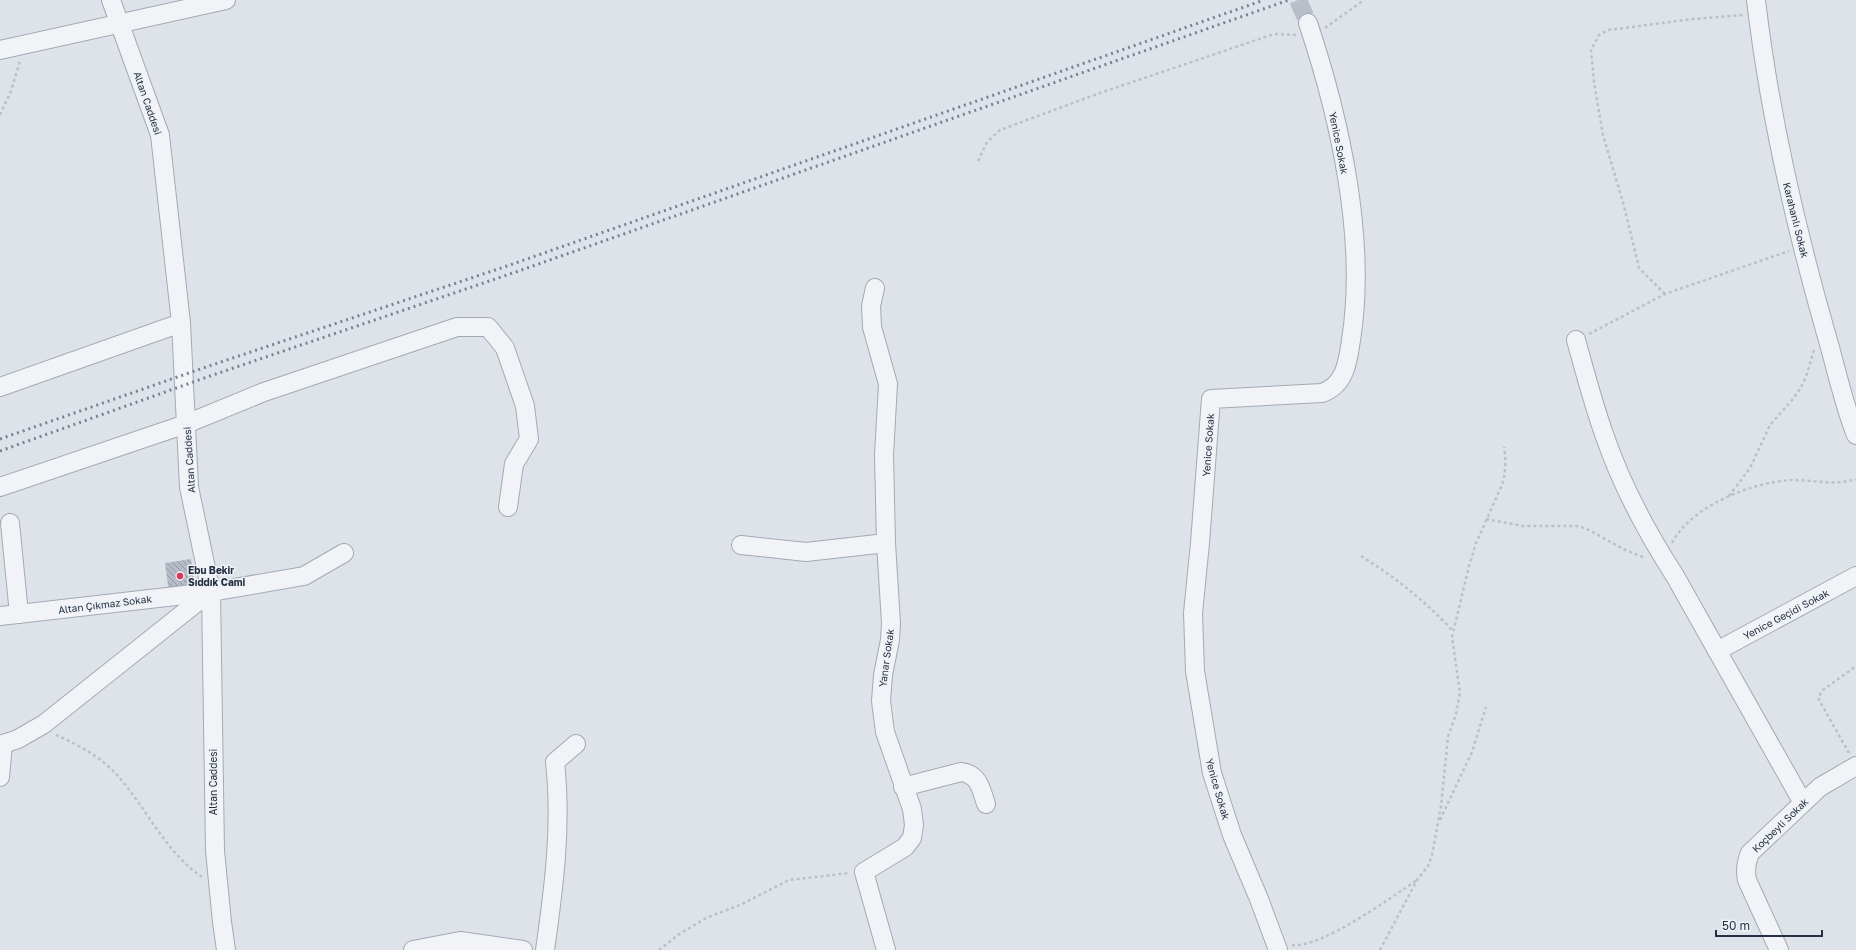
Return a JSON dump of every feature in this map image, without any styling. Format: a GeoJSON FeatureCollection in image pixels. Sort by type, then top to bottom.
{"type":"FeatureCollection","features":[{"type":"Feature","properties":{"kind":"street","name":"Altan Caddesi"},"geometry":{"type":"LineString","coordinates":[[111,0],[160,135],[181,323],[189,487],[211,592],[213,820],[218,886],[226,950]]}},
{"type":"Feature","properties":{"kind":"street"},"geometry":{"type":"LineString","coordinates":[[0,50],[226,0]]}},
{"type":"Feature","properties":{"kind":"street","name":"Karahanlı Sokak"},"geometry":{"type":"LineString","coordinates":[[1757,7],[1775,129],[1802,247],[1856,435]]}},
{"type":"Feature","properties":{"kind":"street","name":"Yenice Sokak"},"geometry":{"type":"LineString","coordinates":[[1276,944],[1232,835],[1212,773],[1195,671],[1193,613],[1211,399],[1322,393],[1334,388],[1342,378],[1350,350],[1356,285],[1354,236],[1339,139],[1323,66],[1311,30]]}},
{"type":"Feature","properties":{"kind":"street","name":"Yanar Sokak"},"geometry":{"type":"LineString","coordinates":[[864,872],[899,852],[910,842],[913,817],[885,732],[881,702],[882,675],[890,640],[891,623],[886,544],[884,455],[888,384],[872,327],[871,306],[875,288]]}},
{"type":"Feature","properties":{"kind":"street"},"geometry":{"type":"LineString","coordinates":[[0,387],[181,323]]}},
{"type":"Feature","properties":{"kind":"street"},"geometry":{"type":"LineString","coordinates":[[0,487],[186,424],[264,392],[457,327],[488,327],[505,348],[525,406],[529,439],[514,464],[508,507]]}},
{"type":"Feature","properties":{"kind":"street"},"geometry":{"type":"LineString","coordinates":[[1576,340],[1595,406],[1615,464],[1642,521],[1803,803]]}},
{"type":"Feature","properties":{"kind":"street"},"geometry":{"type":"LineString","coordinates":[[10,523],[19,614]]}},
{"type":"Feature","properties":{"kind":"street"},"geometry":{"type":"LineString","coordinates":[[742,545],[806,552],[886,544]]}},
{"type":"Feature","properties":{"kind":"street","name":"Altan Çıkmaz Sokak"},"geometry":{"type":"LineString","coordinates":[[0,616],[211,592],[304,576],[344,553]]}},
{"type":"Feature","properties":{"kind":"street","name":"Yenice Geçidi Sokak"},"geometry":{"type":"LineString","coordinates":[[1717,651],[1856,576]]}},
{"type":"Feature","properties":{"kind":"street"},"geometry":{"type":"LineString","coordinates":[[0,777],[2,745],[37,729],[211,592]]}},
{"type":"Feature","properties":{"kind":"street"},"geometry":{"type":"LineString","coordinates":[[545,950],[551,910],[558,831],[559,796],[555,762],[576,744]]}},
{"type":"Feature","properties":{"kind":"street","name":"Koçbeyli Sokak"},"geometry":{"type":"LineString","coordinates":[[1778,950],[1746,880],[1745,868],[1750,853],[1820,787],[1856,766]]}},
{"type":"Feature","properties":{"kind":"street"},"geometry":{"type":"LineString","coordinates":[[903,787],[936,778],[966,773],[971,775],[978,782],[986,804]]}},
{"type":"Feature","properties":{"kind":"street"},"geometry":{"type":"LineString","coordinates":[[864,872],[886,950]]}},
{"type":"Feature","properties":{"kind":"street"},"geometry":{"type":"LineString","coordinates":[[413,950],[460,940],[523,950]]}},
{"type":"Feature","properties":{"kind":"path"},"geometry":{"type":"LineString","coordinates":[[978,161],[987,142],[1000,130],[1100,93],[1274,34],[1292,34],[1311,30],[1338,17],[1364,0]]}},
{"type":"Feature","properties":{"kind":"path"},"geometry":{"type":"LineString","coordinates":[[1665,294],[1639,268],[1624,206],[1603,135],[1591,56],[1593,44],[1599,35],[1608,30],[1693,19],[1757,7]]}},
{"type":"Feature","properties":{"kind":"path"},"geometry":{"type":"LineString","coordinates":[[0,114],[16,76],[23,46]]}},
{"type":"Feature","properties":{"kind":"path"},"geometry":{"type":"LineString","coordinates":[[1576,340],[1665,294],[1715,278],[1758,260],[1802,247]]}},
{"type":"Feature","properties":{"kind":"path"},"geometry":{"type":"LineString","coordinates":[[1728,497],[1750,468],[1770,425],[1800,389],[1806,377],[1814,350]]}},
{"type":"Feature","properties":{"kind":"path"},"geometry":{"type":"LineString","coordinates":[[1380,950],[1417,880],[1430,861],[1438,824],[1448,737],[1456,714],[1460,693],[1452,637],[1453,631],[1469,566],[1486,519],[1502,485],[1505,475],[1506,460],[1504,447]]}},
{"type":"Feature","properties":{"kind":"path"},"geometry":{"type":"LineString","coordinates":[[1486,519],[1523,526],[1579,526],[1594,532],[1623,549],[1644,558],[1665,560],[1673,540],[1685,526],[1702,512],[1728,497],[1760,485],[1776,482],[1800,480],[1833,483],[1856,479]]}},
{"type":"Feature","properties":{"kind":"path"},"geometry":{"type":"LineString","coordinates":[[1361,556],[1393,577],[1417,596],[1453,631]]}},
{"type":"Feature","properties":{"kind":"path"},"geometry":{"type":"LineString","coordinates":[[1856,666],[1823,690],[1818,698],[1856,766]]}},
{"type":"Feature","properties":{"kind":"path"},"geometry":{"type":"LineString","coordinates":[[1438,824],[1472,752],[1486,707]]}},
{"type":"Feature","properties":{"kind":"path"},"geometry":{"type":"LineString","coordinates":[[37,729],[51,733],[79,745],[116,774],[186,864],[218,886]]}},
{"type":"Feature","properties":{"kind":"path"},"geometry":{"type":"LineString","coordinates":[[659,950],[678,935],[706,918],[740,905],[789,880],[864,872]]}},
{"type":"Feature","properties":{"kind":"path"},"geometry":{"type":"LineString","coordinates":[[1276,944],[1295,945],[1316,941],[1370,912],[1417,880]]}},
{"type":"Feature","properties":{"kind":"building","name":"Ebu Bekir Sıddık Cami"},"geometry":{"type":"Polygon","coordinates":[[[191,559],[195,589],[169,593],[165,563],[191,559]]]}},
{"type":"Feature","properties":{"kind":"tunnel"},"geometry":{"type":"LineString","coordinates":[[1298,0],[1308,23]]}},
{"type":"Feature","properties":{"kind":"railway"},"geometry":{"type":"LineString","coordinates":[[0,439],[206,367],[507,266],[1264,0]]}},
{"type":"Feature","properties":{"kind":"railway"},"geometry":{"type":"LineString","coordinates":[[0,451],[210,376],[510,274],[1289,0]]}},
{"type":"Feature","properties":{"kind":"place","name":"Ebu Bekir Sıddık Cami"},"geometry":{"type":"Point","coordinates":[180,576]}}]}
